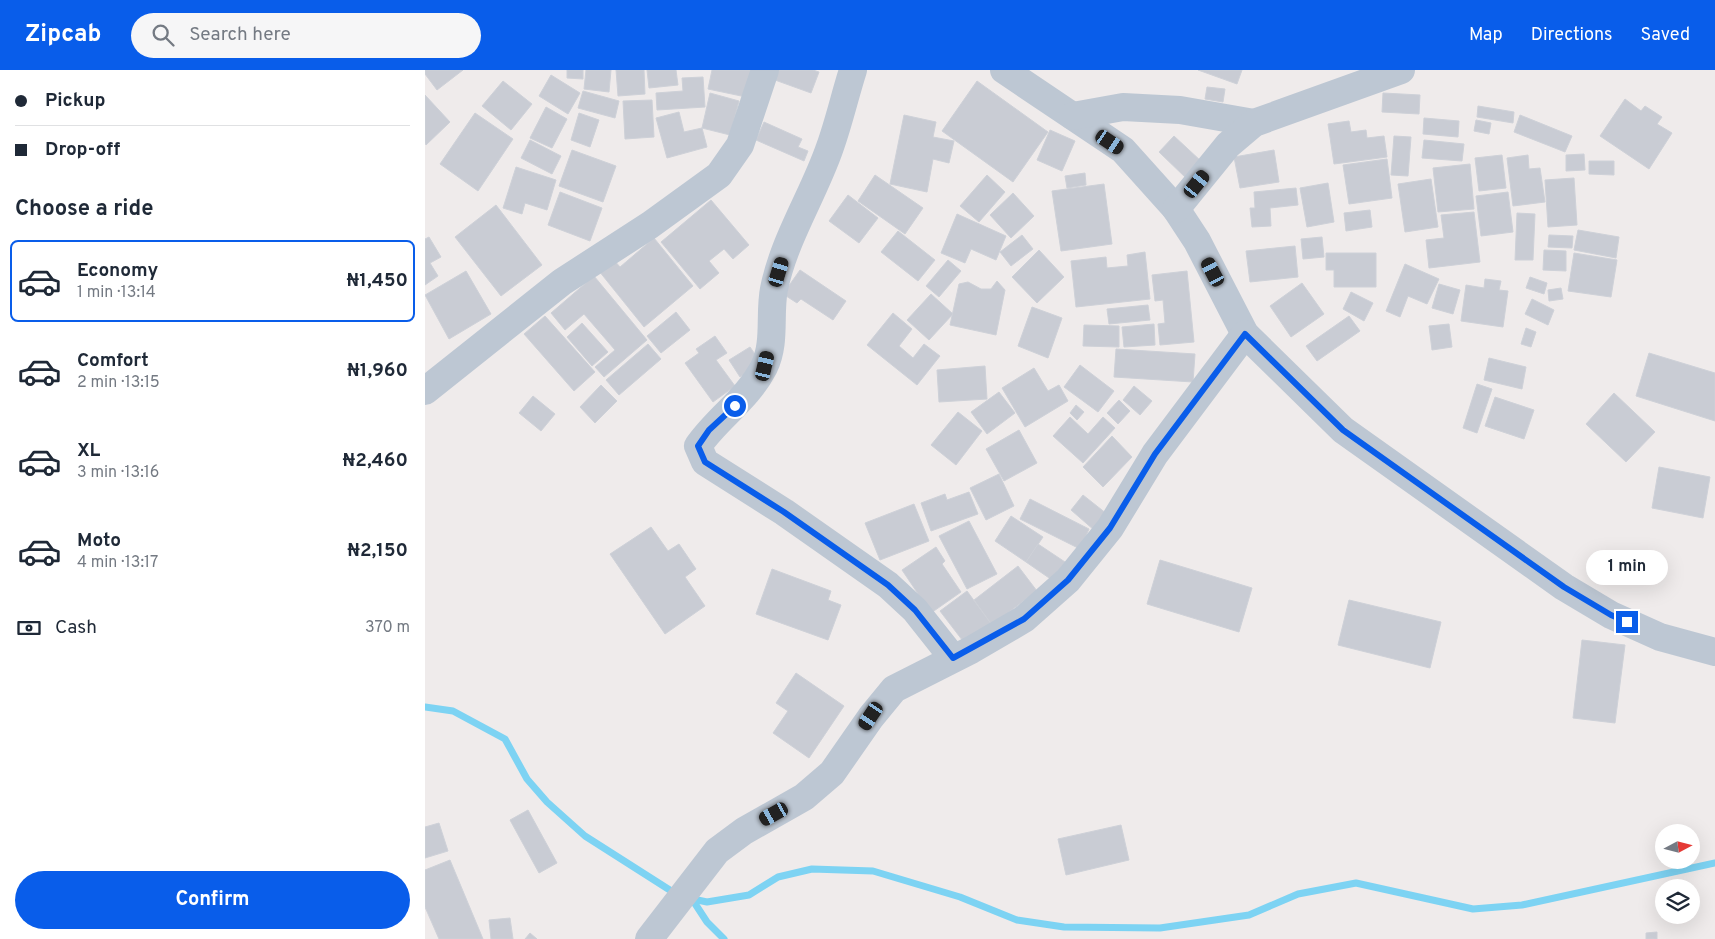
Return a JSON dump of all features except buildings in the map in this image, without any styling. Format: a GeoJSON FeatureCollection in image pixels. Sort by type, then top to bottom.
{"type":"FeatureCollection","features":[{"type":"Feature","properties":{"kind":"street"},"geometry":{"type":"LineString","coordinates":[[425,391],[561,282],[650,225],[719,175],[740,145],[757,100],[765,70]]}},
{"type":"Feature","properties":{"kind":"street"},"geometry":{"type":"LineString","coordinates":[[853,70],[830,147],[785,254],[774,290],[773,330],[765,366],[748,393],[709,430],[698,446],[705,462],[784,512],[888,585],[915,610],[953,658]]}},
{"type":"Feature","properties":{"kind":"street"},"geometry":{"type":"LineString","coordinates":[[1004,70],[1123,150],[1176,209],[1197,241],[1245,334],[1343,430],[1564,587],[1611,615],[1660,637],[1715,652]]}},
{"type":"Feature","properties":{"kind":"street"},"geometry":{"type":"LineString","coordinates":[[1176,209],[1228,145],[1254,123],[1401,70]]}},
{"type":"Feature","properties":{"kind":"street"},"geometry":{"type":"LineString","coordinates":[[1073,116],[1123,107],[1180,110],[1254,123]]}},
{"type":"Feature","properties":{"kind":"street"},"geometry":{"type":"LineString","coordinates":[[649,939],[717,851],[744,831],[804,797],[832,773],[871,716],[894,689],[1024,619],[1068,580],[1110,528],[1155,454],[1245,334]]}},
{"type":"Feature","properties":{"kind":"waterway"},"geometry":{"type":"LineString","coordinates":[[425,707],[453,711],[505,739],[527,779],[547,802],[585,836],[676,894]]}},
{"type":"Feature","properties":{"kind":"waterway"},"geometry":{"type":"LineString","coordinates":[[688,898],[707,902],[749,895],[778,877],[812,869],[873,871],[960,897],[1017,920],[1064,927],[1160,928],[1249,915],[1298,894],[1356,883],[1473,909],[1522,905],[1715,863]]}},
{"type":"Feature","properties":{"kind":"waterway"},"geometry":{"type":"LineString","coordinates":[[692,899],[707,922],[724,939]]}},
{"type":"Feature","properties":{"kind":"route"},"geometry":{"type":"LineString","coordinates":[[735,406],[709,430],[698,446],[705,462],[784,512],[888,585],[915,610],[953,658],[971,650],[1024,619],[1068,580],[1110,528],[1155,454],[1245,334],[1343,430],[1564,587],[1611,615],[1627,622]]}}]}
